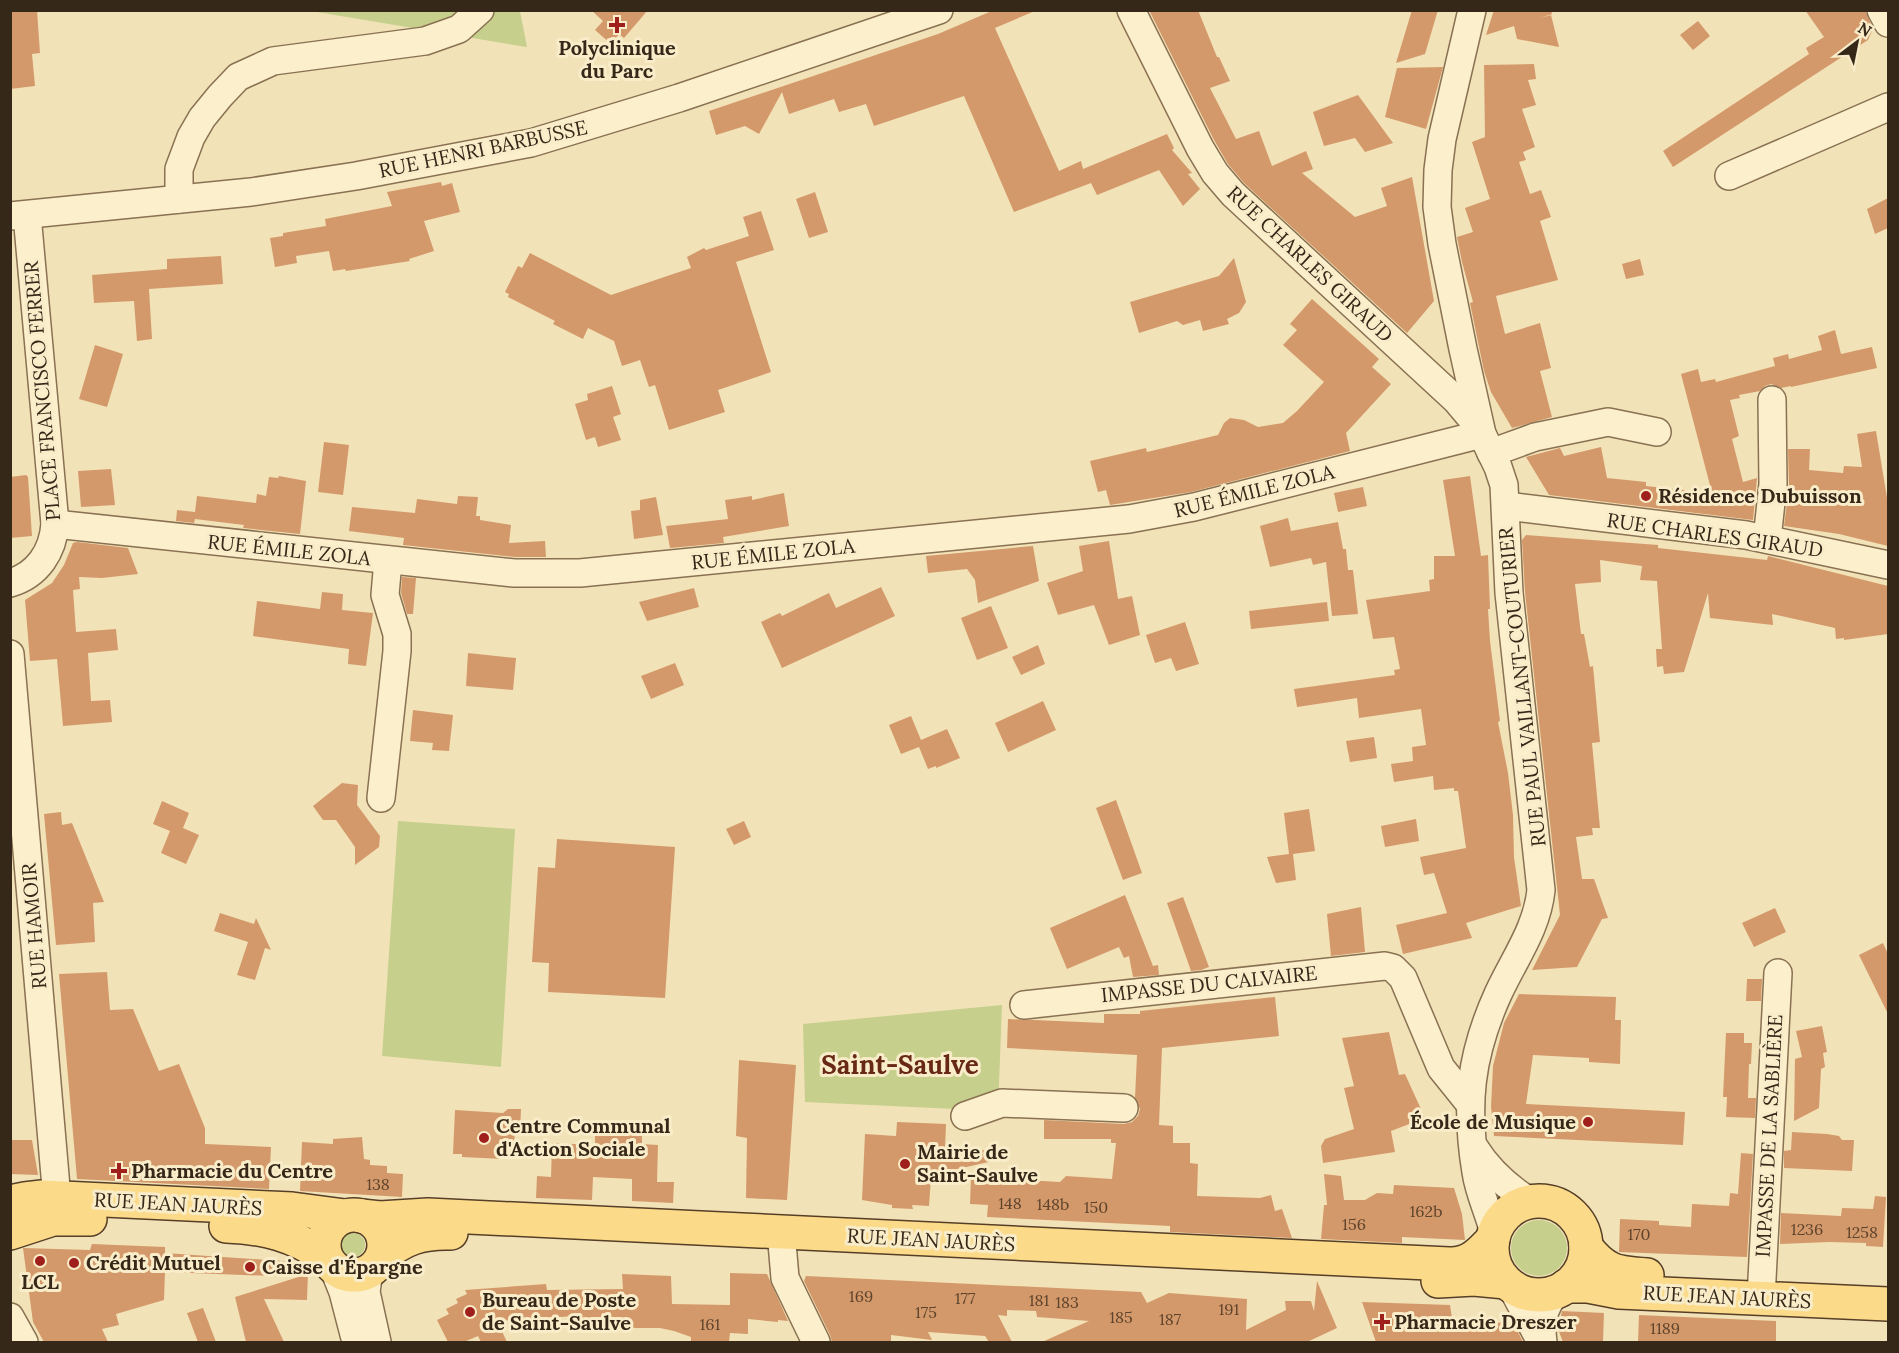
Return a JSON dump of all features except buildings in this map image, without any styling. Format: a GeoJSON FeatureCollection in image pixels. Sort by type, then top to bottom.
{"type":"FeatureCollection","features":[{"type":"Feature","properties":{"kind":"main road","name":"RUE JEAN JAURÈS"},"geometry":{"type":"LineString","coordinates":[[10,1202],[25,1198],[57,1198],[292,1209],[380,1218],[428,1215],[781,1242],[1391,1281],[1474,1279],[1508,1284]]}},
{"type":"Feature","properties":{"kind":"main road"},"geometry":{"type":"LineString","coordinates":[[1532,1202],[1554,1204],[1569,1212],[1582,1230],[1586,1247],[1581,1269],[1560,1289],[1543,1295],[1521,1292],[1508,1284],[1498,1273],[1494,1262],[1493,1236],[1499,1223],[1511,1210],[1532,1202]]}},
{"type":"Feature","properties":{"kind":"main road"},"geometry":{"type":"LineString","coordinates":[[353,1216],[375,1224],[384,1241],[375,1264],[350,1275],[343,1274],[329,1263],[324,1242],[327,1231],[335,1222],[353,1216]]}},
{"type":"Feature","properties":{"kind":"main road","name":"RUE JEAN JAURÈS"},"geometry":{"type":"LineString","coordinates":[[10,1233],[42,1221],[61,1218],[245,1227],[262,1229],[300,1240],[329,1263]]}},
{"type":"Feature","properties":{"kind":"main road","name":"RUE JEAN JAURÈS"},"geometry":{"type":"LineString","coordinates":[[375,1264],[406,1239],[439,1233],[549,1242],[781,1242],[1449,1264],[1461,1264],[1472,1259],[1493,1236]]}},
{"type":"Feature","properties":{"kind":"main road","name":"RUE JEAN JAURÈS"},"geometry":{"type":"LineString","coordinates":[[1586,1247],[1601,1264],[1620,1273],[1888,1304]]}},
{"type":"Feature","properties":{"kind":"main road","name":"RUE JEAN JAURÈS"},"geometry":{"type":"LineString","coordinates":[[1560,1289],[1584,1286],[1619,1292],[1888,1286]]}},
{"type":"Feature","properties":{"kind":"street"},"geometry":{"type":"LineString","coordinates":[[179,199],[179,169],[191,137],[202,118],[238,77],[273,61],[425,41],[459,29],[480,10]]}},
{"type":"Feature","properties":{"kind":"street","name":"RUE HENRI BARBUSSE"},"geometry":{"type":"LineString","coordinates":[[19,215],[251,192],[356,176],[531,143],[657,106],[939,10]]}},
{"type":"Feature","properties":{"kind":"street","name":"RUE CHARLES GIRAUD"},"geometry":{"type":"LineString","coordinates":[[1131,10],[1200,148],[1228,189],[1456,400],[1471,417],[1487,444]]}},
{"type":"Feature","properties":{"kind":"street","name":"RUE PAUL VAILLANT-COUTURIER"},"geometry":{"type":"LineString","coordinates":[[1472,10],[1442,139],[1437,207],[1458,326],[1487,444],[1502,477],[1506,506],[1509,593],[1541,890],[1534,922],[1498,993],[1481,1039],[1471,1076],[1470,1104],[1477,1177],[1493,1236]]}},
{"type":"Feature","properties":{"kind":"street"},"geometry":{"type":"LineString","coordinates":[[1881,10],[1888,23]]}},
{"type":"Feature","properties":{"kind":"street"},"geometry":{"type":"LineString","coordinates":[[1729,176],[1888,107]]}},
{"type":"Feature","properties":{"kind":"street","name":"PLACE FRANCISCO FERRER"},"geometry":{"type":"LineString","coordinates":[[10,583],[29,574],[43,560],[53,541],[55,524],[19,215]]}},
{"type":"Feature","properties":{"kind":"street"},"geometry":{"type":"LineString","coordinates":[[1767,539],[1773,484],[1772,400]]}},
{"type":"Feature","properties":{"kind":"street","name":"RUE ÉMILE ZOLA"},"geometry":{"type":"LineString","coordinates":[[55,524],[530,574],[580,573],[1105,522],[1194,507],[1487,444],[1608,422],[1657,432]]}},
{"type":"Feature","properties":{"kind":"street","name":"RUE CHARLES GIRAUD"},"geometry":{"type":"LineString","coordinates":[[1506,506],[1767,539],[1888,565]]}},
{"type":"Feature","properties":{"kind":"street"},"geometry":{"type":"LineString","coordinates":[[381,798],[398,651],[396,634],[385,596],[388,560]]}},
{"type":"Feature","properties":{"kind":"street","name":"RUE HAMOIR"},"geometry":{"type":"LineString","coordinates":[[10,654],[57,1198]]}},
{"type":"Feature","properties":{"kind":"street","name":"IMPASSE DU CALVAIRE"},"geometry":{"type":"LineString","coordinates":[[1024,1005],[1377,965],[1393,968],[1407,984],[1441,1068],[1470,1104]]}},
{"type":"Feature","properties":{"kind":"street","name":"IMPASSE DE LA SABLIÈRE"},"geometry":{"type":"LineString","coordinates":[[1762,1290],[1778,973]]}},
{"type":"Feature","properties":{"kind":"street"},"geometry":{"type":"LineString","coordinates":[[965,1116],[991,1106],[1014,1102],[1124,1108]]}},
{"type":"Feature","properties":{"kind":"street"},"geometry":{"type":"LineString","coordinates":[[1474,1146],[1485,1164],[1503,1182],[1532,1202]]}},
{"type":"Feature","properties":{"kind":"street"},"geometry":{"type":"LineString","coordinates":[[781,1242],[787,1284],[816,1342]]}},
{"type":"Feature","properties":{"kind":"street"},"geometry":{"type":"LineString","coordinates":[[329,1263],[346,1303],[356,1342]]}},
{"type":"Feature","properties":{"kind":"street"},"geometry":{"type":"LineString","coordinates":[[375,1264],[366,1292],[377,1342]]}},
{"type":"Feature","properties":{"kind":"street"},"geometry":{"type":"LineString","coordinates":[[1508,1284],[1542,1342]]}},
{"type":"Feature","properties":{"kind":"street"},"geometry":{"type":"LineString","coordinates":[[1542,1342],[1542,1318],[1545,1309],[1560,1289]]}},
{"type":"Feature","properties":{"kind":"street"},"geometry":{"type":"LineString","coordinates":[[10,1317],[24,1342]]}},
{"type":"Feature","properties":{"kind":"green space"},"geometry":{"type":"Polygon","coordinates":[[[311,11],[520,11],[527,47],[526,47],[311,11]]]}},
{"type":"Feature","properties":{"kind":"green space"},"geometry":{"type":"Polygon","coordinates":[[[398,821],[515,829],[501,1067],[382,1056],[398,821]]]}},
{"type":"Feature","properties":{"kind":"green space"},"geometry":{"type":"Polygon","coordinates":[[[1002,1005],[998,1111],[805,1102],[803,1024],[1002,1005]]]}},
{"type":"Feature","properties":{"kind":"green space"},"geometry":{"type":"Polygon","coordinates":[[[1539,1220],[1550,1222],[1559,1228],[1565,1237],[1567,1248],[1565,1259],[1559,1268],[1550,1274],[1539,1276],[1528,1274],[1519,1268],[1513,1259],[1511,1248],[1513,1237],[1519,1228],[1528,1222],[1539,1220]]]}},
{"type":"Feature","properties":{"kind":"green space"},"geometry":{"type":"Polygon","coordinates":[[[353,1233],[362,1236],[365,1245],[362,1254],[353,1257],[344,1254],[341,1245],[344,1236],[353,1233]]]}},
{"type":"Feature","properties":{"kind":"place","name":"Polyclinique du Parc"},"geometry":{"type":"Point","coordinates":[617,25]}},
{"type":"Feature","properties":{"kind":"place","name":"Résidence Dubuisson"},"geometry":{"type":"Point","coordinates":[1646,496]}},
{"type":"Feature","properties":{"kind":"place","name":"École de Musique"},"geometry":{"type":"Point","coordinates":[1588,1122]}},
{"type":"Feature","properties":{"kind":"place","name":"Centre Communal d'Action Sociale"},"geometry":{"type":"Point","coordinates":[484,1138]}},
{"type":"Feature","properties":{"kind":"place","name":"Mairie de Saint-Saulve"},"geometry":{"type":"Point","coordinates":[905,1164]}},
{"type":"Feature","properties":{"kind":"place","name":"Pharmacie du Centre"},"geometry":{"type":"Point","coordinates":[119,1171]}},
{"type":"Feature","properties":{"kind":"place","name":"LCL"},"geometry":{"type":"Point","coordinates":[40,1261]}},
{"type":"Feature","properties":{"kind":"place","name":"Crédit Mutuel"},"geometry":{"type":"Point","coordinates":[74,1263]}},
{"type":"Feature","properties":{"kind":"place","name":"Caisse d'Épargne"},"geometry":{"type":"Point","coordinates":[250,1267]}},
{"type":"Feature","properties":{"kind":"place","name":"Bureau de Poste de Saint-Saulve"},"geometry":{"type":"Point","coordinates":[470,1312]}},
{"type":"Feature","properties":{"kind":"place","name":"Pharmacie Dreszer"},"geometry":{"type":"Point","coordinates":[1382,1322]}},
{"type":"Feature","properties":{"kind":"district","name":"Saint-Saulve"},"geometry":{"type":"Point","coordinates":[900,1065]}}]}
